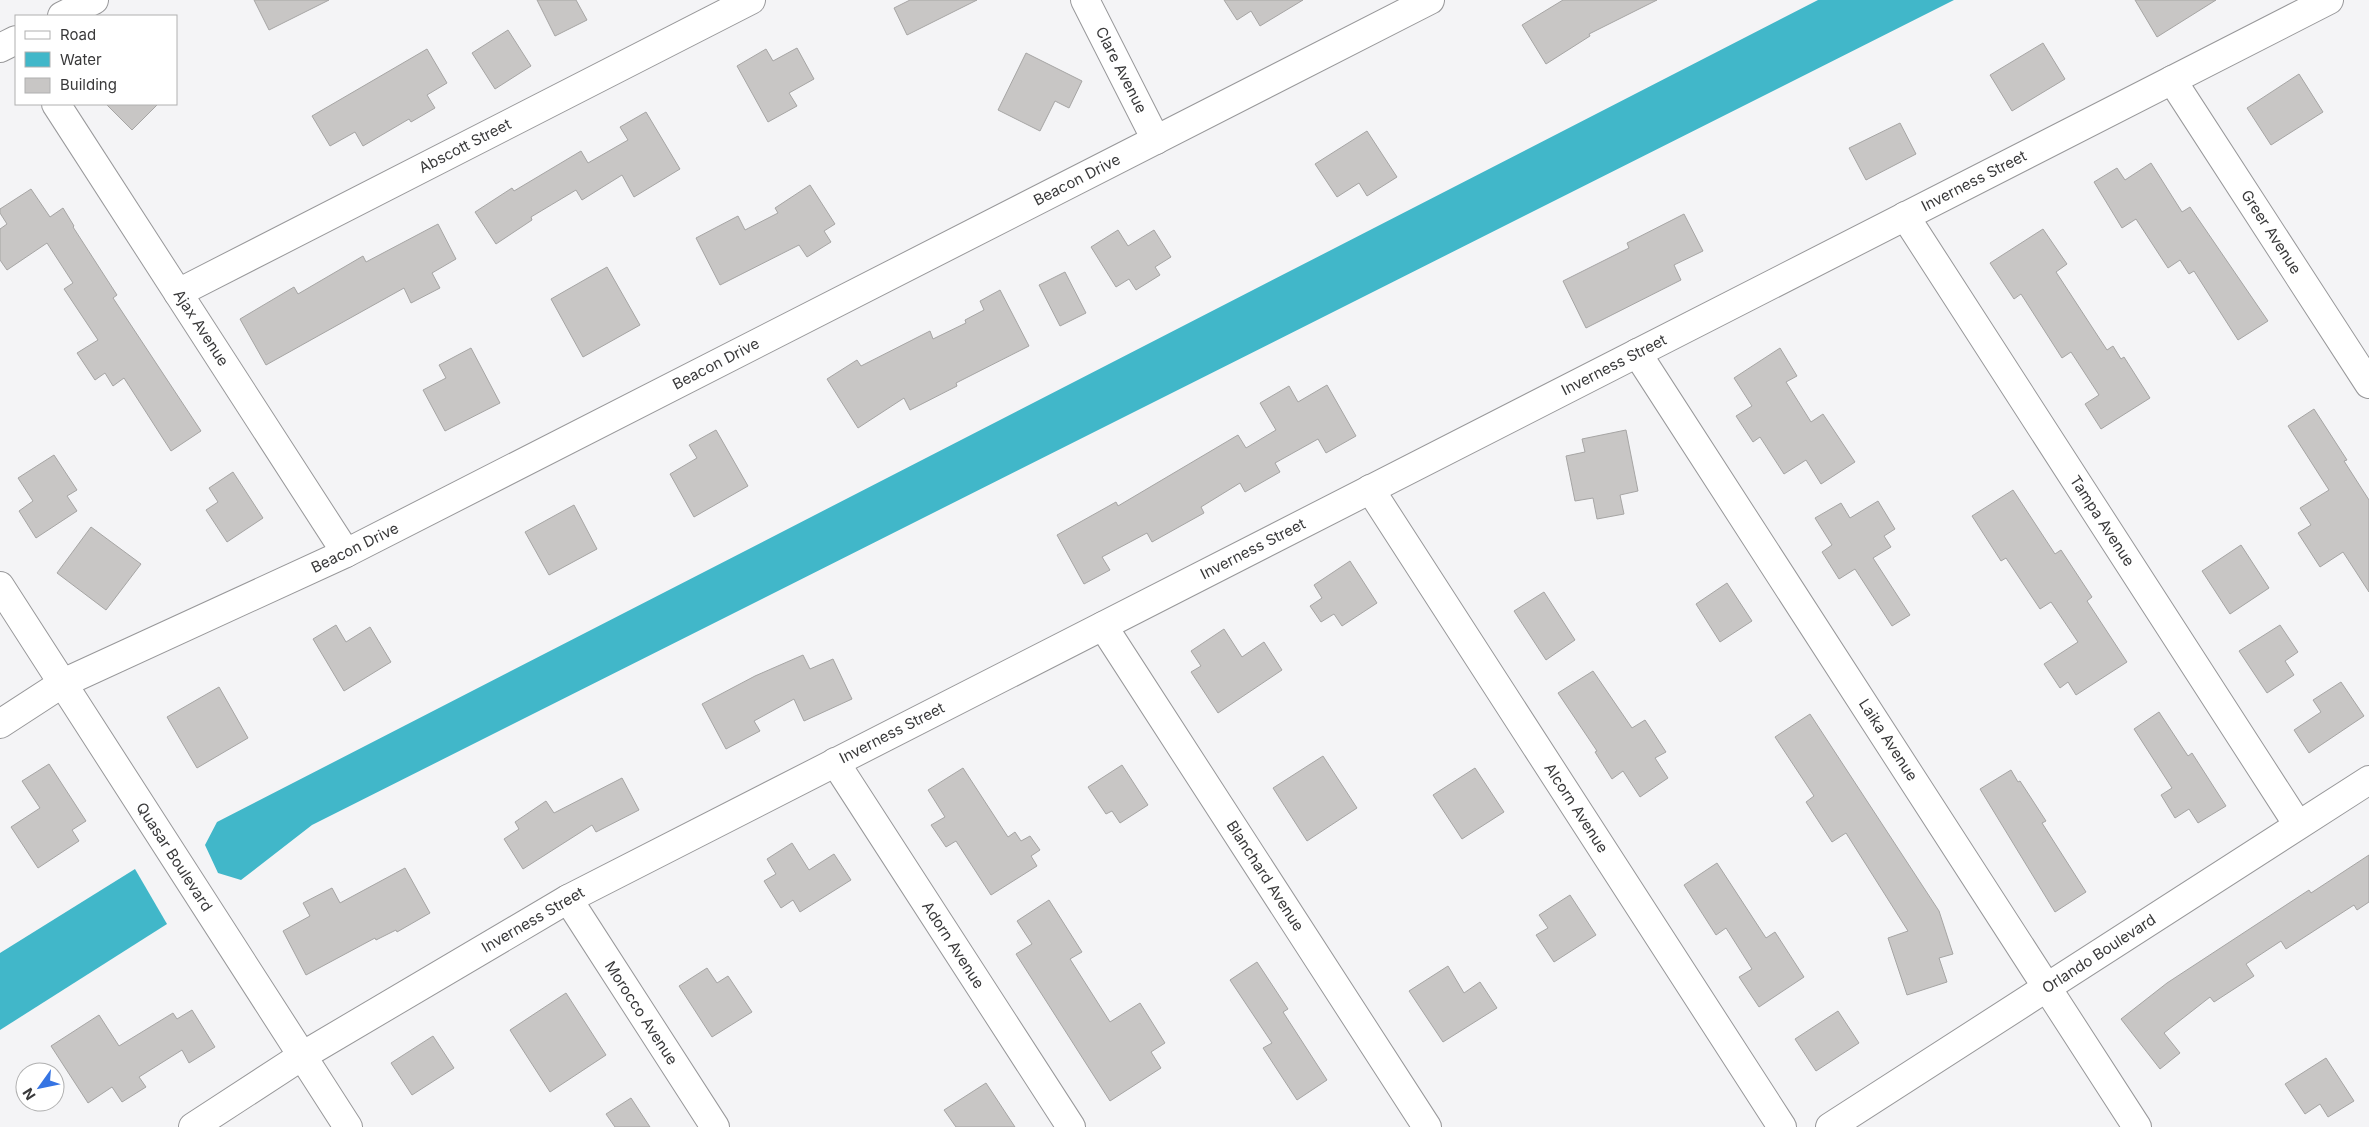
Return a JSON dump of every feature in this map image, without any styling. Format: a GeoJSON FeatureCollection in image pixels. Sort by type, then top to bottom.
{"type":"FeatureCollection","features":[{"type":"Feature","properties":{"kind":"street"},"geometry":{"type":"LineString","coordinates":[[64,15],[94,0]]}},
{"type":"Feature","properties":{"kind":"street","name":"Abscott Street"},"geometry":{"type":"LineString","coordinates":[[178,292],[751,0]]}},
{"type":"Feature","properties":{"kind":"street","name":"Clare Avenue"},"geometry":{"type":"LineString","coordinates":[[1085,0],[1156,140]]}},
{"type":"Feature","properties":{"kind":"street","name":"Beacon Drive"},"geometry":{"type":"LineString","coordinates":[[0,724],[63,683],[346,553],[1430,0]]}},
{"type":"Feature","properties":{"kind":"street","name":"Inverness Street"},"geometry":{"type":"LineString","coordinates":[[193,1127],[302,1056],[568,899],[2329,0]]}},
{"type":"Feature","properties":{"kind":"street","name":"Greer Avenue"},"geometry":{"type":"LineString","coordinates":[[2172,80],[2368,380]]}},
{"type":"Feature","properties":{"kind":"street","name":"Ajax Avenue"},"geometry":{"type":"LineString","coordinates":[[57,105],[346,553]]}},
{"type":"Feature","properties":{"kind":"street","name":"Tampa Avenue"},"geometry":{"type":"LineString","coordinates":[[1905,216],[2298,825]]}},
{"type":"Feature","properties":{"kind":"street","name":"Laika Avenue"},"geometry":{"type":"LineString","coordinates":[[1638,353],[2138,1127]]}},
{"type":"Feature","properties":{"kind":"street","name":"Alcorn Avenue"},"geometry":{"type":"LineString","coordinates":[[1370,489],[1782,1127]]}},
{"type":"Feature","properties":{"kind":"street","name":"Quasar Boulevard"},"geometry":{"type":"LineString","coordinates":[[0,586],[348,1127]]}},
{"type":"Feature","properties":{"kind":"street","name":"Blanchard Avenue"},"geometry":{"type":"LineString","coordinates":[[1103,626],[1427,1127]]}},
{"type":"Feature","properties":{"kind":"street","name":"Adorn Avenue"},"geometry":{"type":"LineString","coordinates":[[835,762],[1071,1127]]}},
{"type":"Feature","properties":{"kind":"street","name":"Orlando Boulevard"},"geometry":{"type":"LineString","coordinates":[[1830,1127],[2369,780]]}},
{"type":"Feature","properties":{"kind":"street","name":"Morocco Avenue"},"geometry":{"type":"LineString","coordinates":[[568,899],[715,1127]]}},
{"type":"Feature","properties":{"kind":"water"},"geometry":{"type":"Polygon","coordinates":[[[1818,0],[1954,0],[312,825],[241,880],[218,873],[205,845],[217,822],[1818,0]]]}},
{"type":"Feature","properties":{"kind":"water"},"geometry":{"type":"Polygon","coordinates":[[[135,869],[167,924],[0,1030],[0,953],[135,869]]]}},
{"type":"Feature","properties":{"kind":"building"},"geometry":{"type":"Polygon","coordinates":[[[254,0],[329,0],[269,30],[254,0]]]}},
{"type":"Feature","properties":{"kind":"building"},"geometry":{"type":"Polygon","coordinates":[[[537,0],[576,0],[587,20],[555,36],[537,0]]]}},
{"type":"Feature","properties":{"kind":"building"},"geometry":{"type":"Polygon","coordinates":[[[910,0],[977,0],[907,35],[894,8],[910,0]]]}},
{"type":"Feature","properties":{"kind":"building"},"geometry":{"type":"Polygon","coordinates":[[[1224,0],[1303,0],[1260,26],[1251,11],[1237,20],[1224,0]]]}},
{"type":"Feature","properties":{"kind":"building"},"geometry":{"type":"Polygon","coordinates":[[[1563,0],[1657,0],[1589,34],[1590,36],[1546,64],[1522,25],[1563,0]]]}},
{"type":"Feature","properties":{"kind":"building"},"geometry":{"type":"Polygon","coordinates":[[[2135,0],[2216,0],[2157,37],[2135,0]]]}},
{"type":"Feature","properties":{"kind":"building"},"geometry":{"type":"Polygon","coordinates":[[[508,30],[531,66],[495,89],[472,53],[508,30]]]}},
{"type":"Feature","properties":{"kind":"building"},"geometry":{"type":"Polygon","coordinates":[[[2043,43],[2065,79],[2012,111],[1990,75],[2043,43]]]}},
{"type":"Feature","properties":{"kind":"building"},"geometry":{"type":"Polygon","coordinates":[[[797,48],[814,79],[789,93],[797,106],[768,122],[737,66],[766,49],[773,61],[797,48]]]}},
{"type":"Feature","properties":{"kind":"building"},"geometry":{"type":"Polygon","coordinates":[[[427,49],[447,83],[427,95],[435,108],[411,122],[409,119],[363,146],[355,132],[330,146],[312,116],[427,49]]]}},
{"type":"Feature","properties":{"kind":"building"},"geometry":{"type":"Polygon","coordinates":[[[1026,53],[1082,81],[1069,108],[1055,101],[1040,131],[998,110],[1026,53]]]}},
{"type":"Feature","properties":{"kind":"building"},"geometry":{"type":"Polygon","coordinates":[[[2299,74],[2323,112],[2271,145],[2247,108],[2299,74]]]}},
{"type":"Feature","properties":{"kind":"building"},"geometry":{"type":"Polygon","coordinates":[[[107,105],[157,105],[132,130],[107,105]]]}},
{"type":"Feature","properties":{"kind":"building"},"geometry":{"type":"Polygon","coordinates":[[[646,112],[680,169],[634,197],[622,175],[582,200],[576,190],[531,217],[532,220],[496,244],[475,212],[512,188],[514,191],[581,151],[588,163],[628,140],[620,127],[646,112]]]}},
{"type":"Feature","properties":{"kind":"building"},"geometry":{"type":"Polygon","coordinates":[[[1900,123],[1916,154],[1866,180],[1849,148],[1900,123]]]}},
{"type":"Feature","properties":{"kind":"building"},"geometry":{"type":"Polygon","coordinates":[[[1367,131],[1397,177],[1367,196],[1359,183],[1337,197],[1315,164],[1367,131]]]}},
{"type":"Feature","properties":{"kind":"building"},"geometry":{"type":"Polygon","coordinates":[[[2151,163],[2182,212],[2190,207],[2268,321],[2238,340],[2194,271],[2189,274],[2180,260],[2168,268],[2136,219],[2122,228],[2094,182],[2117,168],[2125,180],[2151,163]]]}},
{"type":"Feature","properties":{"kind":"building"},"geometry":{"type":"Polygon","coordinates":[[[810,185],[835,224],[824,231],[831,242],[807,257],[799,245],[720,285],[696,238],[738,216],[745,230],[778,213],[775,208],[810,185]]]}},
{"type":"Feature","properties":{"kind":"building"},"geometry":{"type":"Polygon","coordinates":[[[31,189],[50,217],[63,208],[73,227],[117,295],[113,298],[201,431],[171,451],[124,378],[113,386],[105,373],[95,380],[77,353],[98,340],[64,289],[73,283],[47,243],[7,270],[0,260],[0,229],[7,224],[0,213],[0,209],[31,189]]]}},
{"type":"Feature","properties":{"kind":"building"},"geometry":{"type":"Polygon","coordinates":[[[1684,214],[1703,251],[1674,265],[1681,280],[1586,328],[1563,281],[1629,248],[1627,243],[1684,214]]]}},
{"type":"Feature","properties":{"kind":"building"},"geometry":{"type":"Polygon","coordinates":[[[438,224],[456,259],[432,273],[440,288],[411,303],[404,288],[266,365],[240,319],[294,287],[298,294],[363,256],[366,262],[438,224]]]}},
{"type":"Feature","properties":{"kind":"building"},"geometry":{"type":"Polygon","coordinates":[[[2043,229],[2067,264],[2056,272],[2107,350],[2113,346],[2121,359],[2124,357],[2150,398],[2101,429],[2085,404],[2099,395],[2071,352],[2062,358],[2021,294],[2014,299],[1990,263],[2043,229]]]}},
{"type":"Feature","properties":{"kind":"building"},"geometry":{"type":"Polygon","coordinates":[[[1118,230],[1128,246],[1154,230],[1171,257],[1155,267],[1160,275],[1136,290],[1129,279],[1116,287],[1091,247],[1118,230]]]}},
{"type":"Feature","properties":{"kind":"building"},"geometry":{"type":"Polygon","coordinates":[[[607,267],[640,325],[583,357],[551,299],[607,267]]]}},
{"type":"Feature","properties":{"kind":"building"},"geometry":{"type":"Polygon","coordinates":[[[1065,272],[1086,313],[1060,326],[1039,285],[1065,272]]]}},
{"type":"Feature","properties":{"kind":"building"},"geometry":{"type":"Polygon","coordinates":[[[1000,290],[1029,346],[956,383],[957,386],[910,410],[904,398],[858,428],[827,379],[857,360],[861,366],[930,331],[933,339],[966,323],[965,320],[984,310],[980,301],[1000,290]]]}},
{"type":"Feature","properties":{"kind":"building"},"geometry":{"type":"Polygon","coordinates":[[[471,348],[500,403],[445,431],[423,390],[446,378],[439,365],[471,348]]]}},
{"type":"Feature","properties":{"kind":"building"},"geometry":{"type":"Polygon","coordinates":[[[1780,348],[1797,376],[1786,382],[1811,422],[1823,414],[1855,462],[1821,484],[1806,460],[1784,474],[1760,437],[1753,442],[1736,416],[1752,406],[1734,378],[1780,348]]]}},
{"type":"Feature","properties":{"kind":"building"},"geometry":{"type":"Polygon","coordinates":[[[1327,385],[1356,436],[1326,453],[1318,439],[1275,463],[1280,472],[1245,492],[1240,483],[1201,507],[1204,513],[1152,542],[1147,533],[1102,557],[1110,570],[1084,584],[1057,535],[1116,502],[1118,506],[1238,435],[1246,448],[1276,430],[1260,403],[1289,386],[1298,402],[1327,385]]]}},
{"type":"Feature","properties":{"kind":"building"},"geometry":{"type":"Polygon","coordinates":[[[2314,409],[2347,460],[2344,461],[2369,500],[2369,592],[2343,552],[2320,567],[2298,533],[2311,525],[2300,508],[2329,490],[2288,426],[2314,409]]]}},
{"type":"Feature","properties":{"kind":"building"},"geometry":{"type":"Polygon","coordinates":[[[716,430],[748,486],[694,517],[670,474],[697,458],[689,445],[716,430]]]}},
{"type":"Feature","properties":{"kind":"building"},"geometry":{"type":"Polygon","coordinates":[[[1626,430],[1638,491],[1620,495],[1624,514],[1597,519],[1593,498],[1575,501],[1566,456],[1585,452],[1582,439],[1626,430]]]}},
{"type":"Feature","properties":{"kind":"building"},"geometry":{"type":"Polygon","coordinates":[[[54,455],[77,490],[67,496],[77,511],[36,538],[19,511],[33,501],[18,478],[54,455]]]}},
{"type":"Feature","properties":{"kind":"building"},"geometry":{"type":"Polygon","coordinates":[[[233,472],[263,518],[227,542],[206,510],[218,502],[209,488],[233,472]]]}},
{"type":"Feature","properties":{"kind":"building"},"geometry":{"type":"Polygon","coordinates":[[[2013,490],[2055,554],[2061,550],[2092,597],[2087,601],[2127,662],[2076,695],[2068,682],[2060,688],[2044,664],[2078,642],[2051,602],[2040,609],[2006,558],[2001,561],[1972,516],[2013,490]]]}},
{"type":"Feature","properties":{"kind":"building"},"geometry":{"type":"Polygon","coordinates":[[[1878,501],[1895,529],[1884,536],[1891,547],[1873,558],[1910,615],[1892,626],[1855,569],[1839,579],[1822,552],[1832,545],[1815,518],[1841,503],[1850,518],[1878,501]]]}},
{"type":"Feature","properties":{"kind":"building"},"geometry":{"type":"Polygon","coordinates":[[[574,505],[597,549],[549,575],[525,532],[574,505]]]}},
{"type":"Feature","properties":{"kind":"building"},"geometry":{"type":"Polygon","coordinates":[[[91,527],[141,564],[106,610],[57,573],[91,527]]]}},
{"type":"Feature","properties":{"kind":"building"},"geometry":{"type":"Polygon","coordinates":[[[2241,545],[2269,588],[2230,614],[2202,571],[2241,545]]]}},
{"type":"Feature","properties":{"kind":"building"},"geometry":{"type":"Polygon","coordinates":[[[1350,561],[1377,603],[1342,626],[1334,614],[1321,622],[1310,606],[1322,598],[1314,585],[1350,561]]]}},
{"type":"Feature","properties":{"kind":"building"},"geometry":{"type":"Polygon","coordinates":[[[1727,583],[1752,621],[1720,642],[1696,604],[1727,583]]]}},
{"type":"Feature","properties":{"kind":"building"},"geometry":{"type":"Polygon","coordinates":[[[1544,592],[1575,640],[1546,660],[1514,611],[1544,592]]]}},
{"type":"Feature","properties":{"kind":"building"},"geometry":{"type":"Polygon","coordinates":[[[336,625],[346,642],[370,627],[391,662],[344,691],[313,639],[336,625]]]}},
{"type":"Feature","properties":{"kind":"building"},"geometry":{"type":"Polygon","coordinates":[[[2280,625],[2298,652],[2285,661],[2294,675],[2267,693],[2239,651],[2280,625]]]}},
{"type":"Feature","properties":{"kind":"building"},"geometry":{"type":"Polygon","coordinates":[[[1224,629],[1242,657],[1264,642],[1282,670],[1218,713],[1191,672],[1201,666],[1191,651],[1224,629]]]}},
{"type":"Feature","properties":{"kind":"building"},"geometry":{"type":"Polygon","coordinates":[[[803,655],[810,669],[833,659],[852,699],[804,721],[794,699],[754,721],[760,731],[726,749],[702,704],[755,676],[803,655]]]}},
{"type":"Feature","properties":{"kind":"building"},"geometry":{"type":"Polygon","coordinates":[[[1593,671],[1632,728],[1645,720],[1666,752],[1655,758],[1668,778],[1640,797],[1623,771],[1612,779],[1595,752],[1597,751],[1558,693],[1593,671]]]}},
{"type":"Feature","properties":{"kind":"building"},"geometry":{"type":"Polygon","coordinates":[[[2341,682],[2364,716],[2309,753],[2294,730],[2321,712],[2313,700],[2341,682]]]}},
{"type":"Feature","properties":{"kind":"building"},"geometry":{"type":"Polygon","coordinates":[[[219,687],[248,738],[197,768],[167,717],[219,687]]]}},
{"type":"Feature","properties":{"kind":"building"},"geometry":{"type":"Polygon","coordinates":[[[2159,712],[2188,756],[2192,753],[2226,806],[2198,823],[2189,809],[2175,818],[2161,795],[2172,788],[2134,729],[2159,712]]]}},
{"type":"Feature","properties":{"kind":"building"},"geometry":{"type":"Polygon","coordinates":[[[1810,714],[1939,911],[1953,954],[1939,958],[1947,982],[1907,995],[1888,938],[1908,931],[1846,833],[1832,842],[1806,802],[1814,796],[1775,737],[1810,714]]]}},
{"type":"Feature","properties":{"kind":"building"},"geometry":{"type":"Polygon","coordinates":[[[1323,756],[1357,808],[1307,841],[1273,788],[1323,756]]]}},
{"type":"Feature","properties":{"kind":"building"},"geometry":{"type":"Polygon","coordinates":[[[49,764],[86,821],[72,830],[79,841],[38,868],[11,827],[40,808],[22,781],[49,764]]]}},
{"type":"Feature","properties":{"kind":"building"},"geometry":{"type":"Polygon","coordinates":[[[1122,765],[1148,805],[1120,823],[1112,811],[1106,814],[1088,787],[1122,765]]]}},
{"type":"Feature","properties":{"kind":"building"},"geometry":{"type":"Polygon","coordinates":[[[963,768],[1008,837],[1015,832],[1021,841],[1030,836],[1040,850],[1031,856],[1037,866],[991,895],[956,841],[946,847],[931,825],[945,817],[928,790],[963,768]]]}},
{"type":"Feature","properties":{"kind":"building"},"geometry":{"type":"Polygon","coordinates":[[[1475,768],[1504,812],[1462,839],[1433,795],[1475,768]]]}},
{"type":"Feature","properties":{"kind":"building"},"geometry":{"type":"Polygon","coordinates":[[[2011,770],[2046,821],[2042,823],[2086,892],[2055,912],[1980,789],[2011,770]]]}},
{"type":"Feature","properties":{"kind":"building"},"geometry":{"type":"Polygon","coordinates":[[[622,778],[639,810],[596,832],[592,825],[523,869],[504,839],[519,829],[515,822],[546,801],[554,813],[622,778]]]}},
{"type":"Feature","properties":{"kind":"building"},"geometry":{"type":"Polygon","coordinates":[[[792,843],[809,870],[834,854],[851,880],[800,912],[793,900],[781,908],[764,881],[776,874],[767,859],[792,843]]]}},
{"type":"Feature","properties":{"kind":"building"},"geometry":{"type":"Polygon","coordinates":[[[2369,855],[2369,902],[2357,910],[2354,905],[2286,949],[2281,941],[2246,964],[2254,976],[2214,1002],[2210,997],[2164,1033],[2180,1053],[2160,1069],[2121,1019],[2167,983],[2309,890],[2311,893],[2369,855]]]}},
{"type":"Feature","properties":{"kind":"building"},"geometry":{"type":"Polygon","coordinates":[[[1717,863],[1766,938],[1775,932],[1804,977],[1759,1007],[1739,977],[1752,969],[1726,928],[1716,935],[1684,885],[1717,863]]]}},
{"type":"Feature","properties":{"kind":"building"},"geometry":{"type":"Polygon","coordinates":[[[405,868],[430,913],[397,932],[396,930],[376,940],[375,938],[306,975],[283,931],[310,916],[303,903],[332,888],[340,903],[405,868]]]}},
{"type":"Feature","properties":{"kind":"building"},"geometry":{"type":"Polygon","coordinates":[[[1570,895],[1596,935],[1554,962],[1536,935],[1548,928],[1539,915],[1570,895]]]}},
{"type":"Feature","properties":{"kind":"building"},"geometry":{"type":"Polygon","coordinates":[[[1049,900],[1082,952],[1070,959],[1110,1022],[1140,1003],[1165,1043],[1151,1052],[1161,1068],[1110,1101],[1016,954],[1032,944],[1017,921],[1049,900]]]}},
{"type":"Feature","properties":{"kind":"building"},"geometry":{"type":"Polygon","coordinates":[[[1257,962],[1288,1009],[1283,1012],[1327,1080],[1297,1100],[1263,1048],[1272,1043],[1230,980],[1257,962]]]}},
{"type":"Feature","properties":{"kind":"building"},"geometry":{"type":"Polygon","coordinates":[[[1448,966],[1464,993],[1480,982],[1497,1008],[1443,1042],[1409,991],[1448,966]]]}},
{"type":"Feature","properties":{"kind":"building"},"geometry":{"type":"Polygon","coordinates":[[[707,968],[717,983],[728,976],[752,1012],[712,1037],[679,986],[707,968]]]}},
{"type":"Feature","properties":{"kind":"building"},"geometry":{"type":"Polygon","coordinates":[[[566,993],[606,1055],[550,1092],[510,1030],[566,993]]]}},
{"type":"Feature","properties":{"kind":"building"},"geometry":{"type":"Polygon","coordinates":[[[192,1010],[215,1047],[189,1063],[182,1050],[139,1077],[146,1087],[122,1102],[112,1087],[88,1103],[65,1068],[65,1062],[61,1062],[51,1046],[99,1015],[119,1046],[173,1013],[177,1019],[192,1010]]]}},
{"type":"Feature","properties":{"kind":"building"},"geometry":{"type":"Polygon","coordinates":[[[1838,1011],[1859,1043],[1816,1071],[1795,1039],[1838,1011]]]}},
{"type":"Feature","properties":{"kind":"building"},"geometry":{"type":"Polygon","coordinates":[[[433,1036],[454,1068],[412,1095],[391,1063],[433,1036]]]}},
{"type":"Feature","properties":{"kind":"building"},"geometry":{"type":"Polygon","coordinates":[[[2326,1058],[2354,1101],[2328,1117],[2320,1104],[2305,1114],[2285,1084],[2326,1058]]]}},
{"type":"Feature","properties":{"kind":"building"},"geometry":{"type":"Polygon","coordinates":[[[986,1083],[1015,1127],[956,1127],[944,1110],[986,1083]]]}},
{"type":"Feature","properties":{"kind":"building"},"geometry":{"type":"Polygon","coordinates":[[[631,1098],[650,1127],[615,1127],[606,1114],[631,1098]]]}}]}
